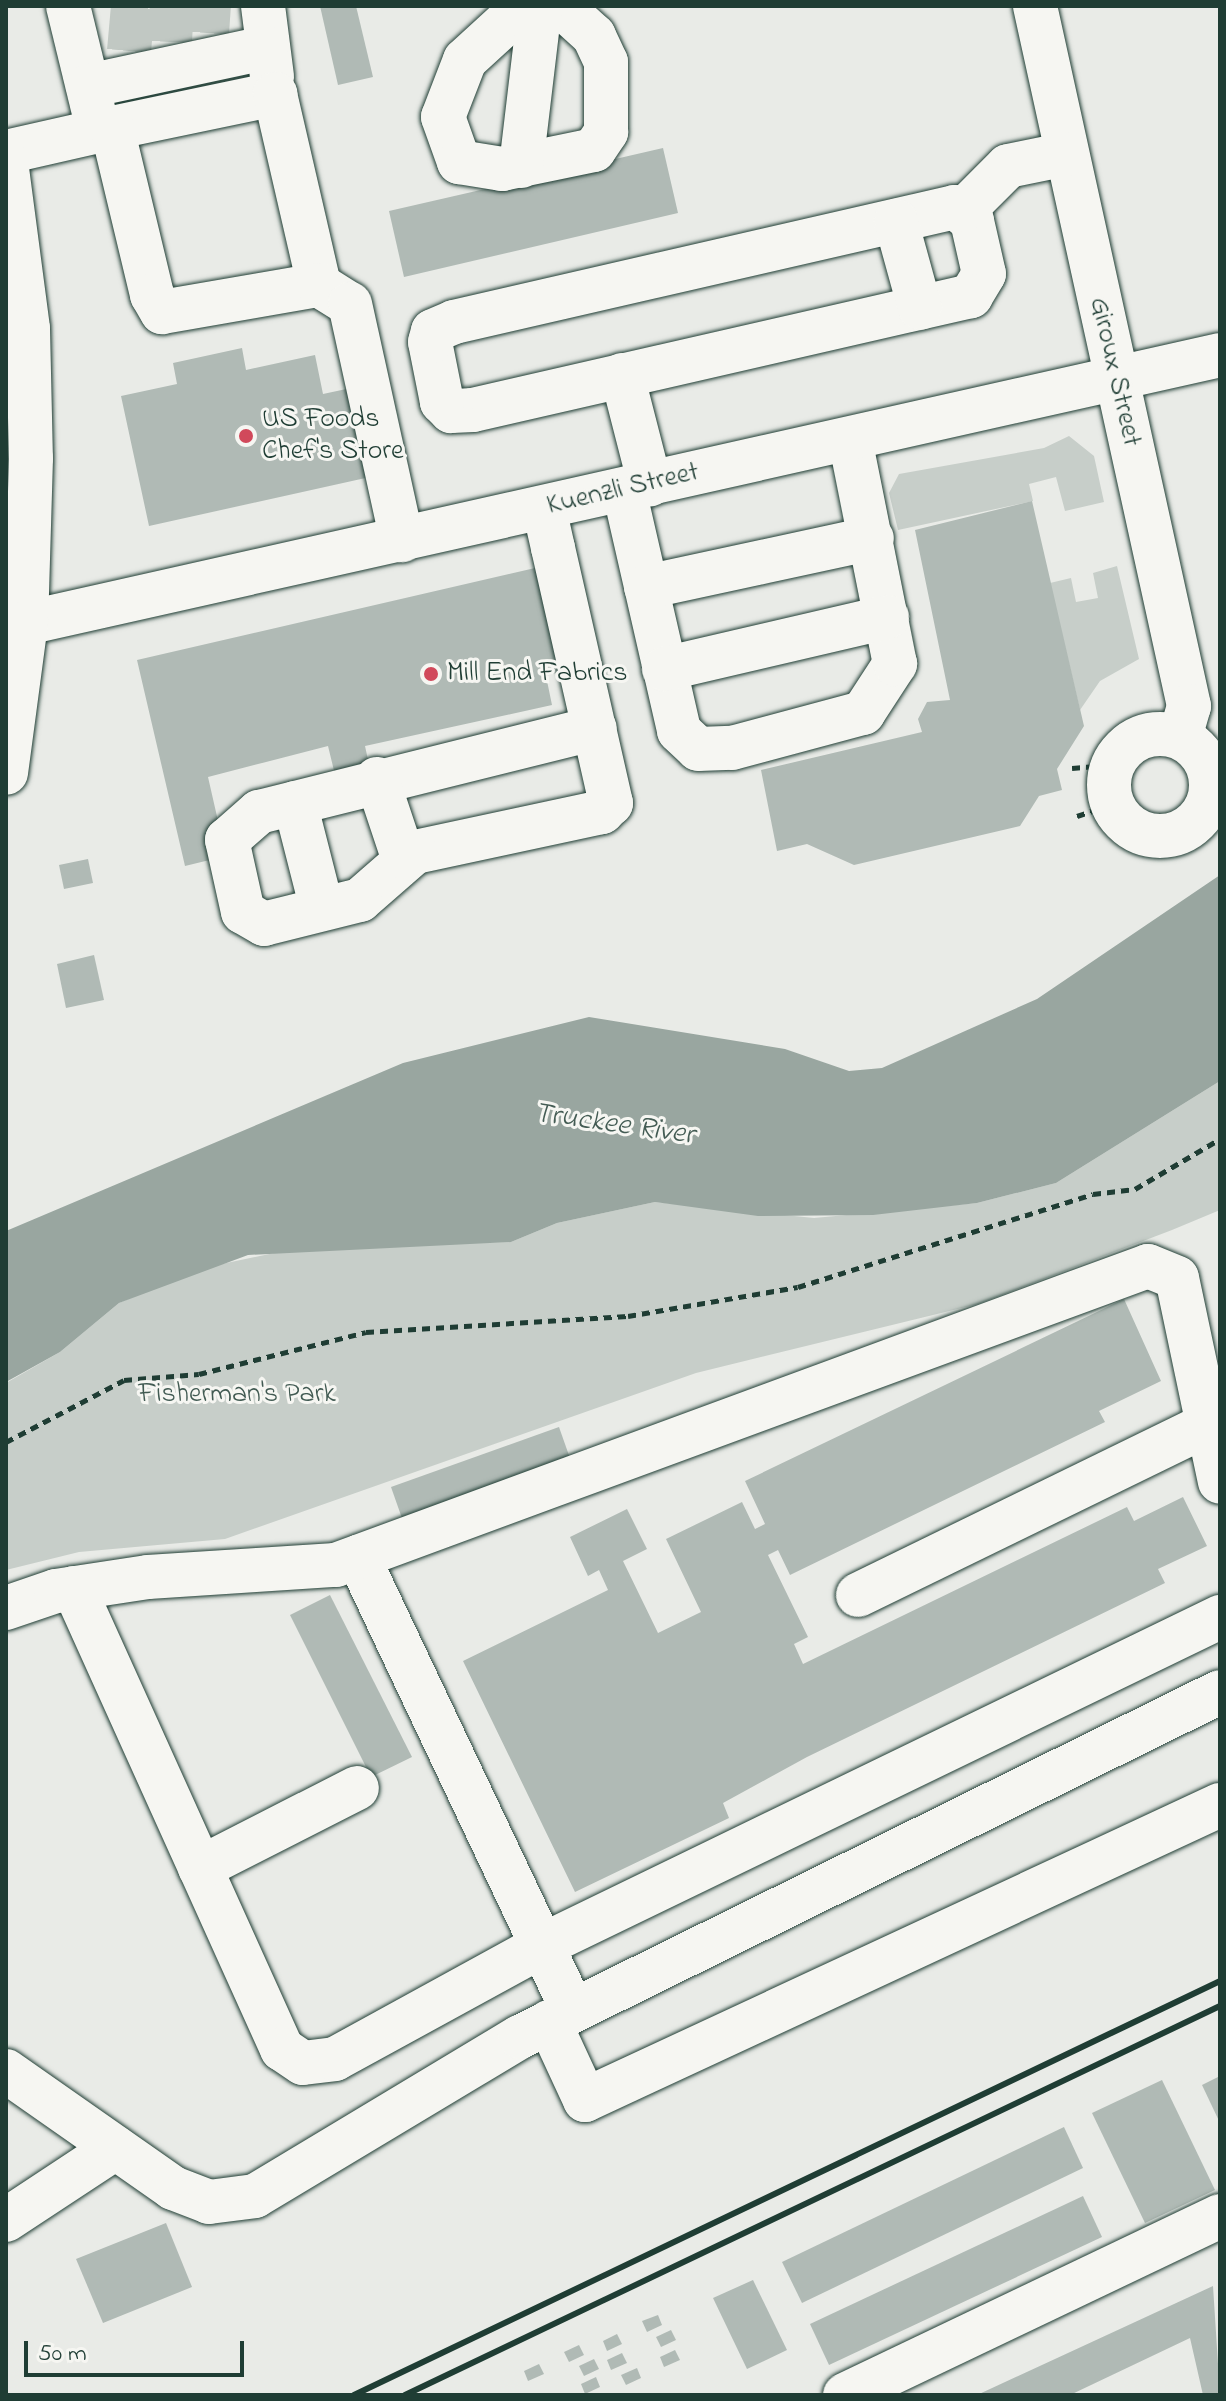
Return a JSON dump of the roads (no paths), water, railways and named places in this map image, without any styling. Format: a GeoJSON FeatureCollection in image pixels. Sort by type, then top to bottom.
{"type":"FeatureCollection","features":[{"type":"Feature","properties":{"kind":"street"},"geometry":{"type":"LineString","coordinates":[[68,6],[156,60]]}},
{"type":"Feature","properties":{"kind":"street"},"geometry":{"type":"LineString","coordinates":[[524,6],[465,60],[443,117],[459,162],[521,166],[594,150],[606,132],[606,62],[594,36],[561,6]]}},
{"type":"Feature","properties":{"kind":"street"},"geometry":{"type":"LineString","coordinates":[[521,166],[540,6]]}},
{"type":"Feature","properties":{"kind":"street","name":"Giroux Street"},"geometry":{"type":"LineString","coordinates":[[1035,6],[1189,706],[1180,737]]}},
{"type":"Feature","properties":{"kind":"street"},"geometry":{"type":"LineString","coordinates":[[106,130],[156,60],[264,27],[275,94],[319,285]]}},
{"type":"Feature","properties":{"kind":"street"},"geometry":{"type":"LineString","coordinates":[[6,152],[275,94]]}},
{"type":"Feature","properties":{"kind":"street"},"geometry":{"type":"LineString","coordinates":[[106,130],[152,295],[162,312],[319,285],[350,304],[402,540]]}},
{"type":"Feature","properties":{"kind":"street"},"geometry":{"type":"LineString","coordinates":[[964,210],[984,274],[981,288],[920,308],[622,375],[451,411],[442,402],[430,342],[433,331],[454,322],[896,221],[964,210],[1008,166],[1067,154]]}},
{"type":"Feature","properties":{"kind":"street"},"geometry":{"type":"LineString","coordinates":[[6,161],[28,329],[6,773]]}},
{"type":"Feature","properties":{"kind":"street"},"geometry":{"type":"LineString","coordinates":[[896,221],[920,308]]}},
{"type":"Feature","properties":{"kind":"street","name":"Kuenzli Street"},"geometry":{"type":"LineString","coordinates":[[16,607],[402,540],[1220,355]]}},
{"type":"Feature","properties":{"kind":"street"},"geometry":{"type":"LineString","coordinates":[[622,375],[646,587],[679,731],[688,743],[732,748],[863,713],[895,664],[850,439]]}},
{"type":"Feature","properties":{"kind":"street"},"geometry":{"type":"LineString","coordinates":[[544,508],[595,728],[611,803],[602,812],[403,857],[341,905],[264,924],[243,912],[227,840],[259,812],[377,779],[595,728]]}},
{"type":"Feature","properties":{"kind":"street"},"geometry":{"type":"LineString","coordinates":[[646,587],[872,538]]}},
{"type":"Feature","properties":{"kind":"street"},"geometry":{"type":"LineString","coordinates":[[664,669],[887,617]]}},
{"type":"Feature","properties":{"kind":"street"},"geometry":{"type":"LineString","coordinates":[[377,779],[403,857]]}},
{"type":"Feature","properties":{"kind":"street"},"geometry":{"type":"LineString","coordinates":[[295,803],[341,905]]}},
{"type":"Feature","properties":{"kind":"street"},"geometry":{"type":"LineString","coordinates":[[6,1608],[74,1588],[358,1557],[1148,1266],[1177,1278],[1220,1482]]}},
{"type":"Feature","properties":{"kind":"street"},"geometry":{"type":"LineString","coordinates":[[858,1595],[1208,1424]]}},
{"type":"Feature","properties":{"kind":"street"},"geometry":{"type":"LineString","coordinates":[[358,1557],[541,1946],[585,2100],[1220,1805]]}},
{"type":"Feature","properties":{"kind":"street"},"geometry":{"type":"LineString","coordinates":[[74,1588],[282,2049],[303,2063],[335,2059],[541,1946],[1220,1617]]}},
{"type":"Feature","properties":{"kind":"street"},"geometry":{"type":"LineString","coordinates":[[6,2071],[173,2188],[209,2202],[255,2196],[561,2017],[1219,1696]]}},
{"type":"Feature","properties":{"kind":"street"},"geometry":{"type":"LineString","coordinates":[[200,1868],[357,1788]]}},
{"type":"Feature","properties":{"kind":"street"},"geometry":{"type":"LineString","coordinates":[[6,2220],[115,2148]]}},
{"type":"Feature","properties":{"kind":"street"},"geometry":{"type":"LineString","coordinates":[[845,2395],[1220,2216]]}},
{"type":"Feature","properties":{"kind":"water","name":"Truckee River"},"geometry":{"type":"Polygon","coordinates":[[[1220,875],[1220,1081],[1056,1183],[977,1203],[873,1215],[758,1216],[655,1202],[557,1223],[511,1242],[248,1255],[119,1303],[60,1352],[6,1382],[6,1231],[403,1063],[589,1017],[785,1049],[849,1071],[882,1068],[1037,999],[1220,875]]]}},
{"type":"Feature","properties":{"kind":"tunnel"},"geometry":{"type":"LineString","coordinates":[[129,51],[133,6]]}},
{"type":"Feature","properties":{"kind":"tunnel"},"geometry":{"type":"LineString","coordinates":[[170,42],[172,6]]}},
{"type":"Feature","properties":{"kind":"tunnel"},"geometry":{"type":"LineString","coordinates":[[207,33],[209,6]]}},
{"type":"Feature","properties":{"kind":"railway"},"geometry":{"type":"LineString","coordinates":[[354,2395],[1220,1981]]}},
{"type":"Feature","properties":{"kind":"railway"},"geometry":{"type":"LineString","coordinates":[[405,2395],[1220,2006]]}},
{"type":"Feature","properties":{"kind":"place","name":"US Foods Chef's Store"},"geometry":{"type":"Point","coordinates":[246,436]}},
{"type":"Feature","properties":{"kind":"place","name":"Mill End Fabrics"},"geometry":{"type":"Point","coordinates":[431,674]}},
{"type":"Feature","properties":{"kind":"park label","name":"Fisherman's Park"},"geometry":{"type":"Point","coordinates":[237,1395]}}]}
